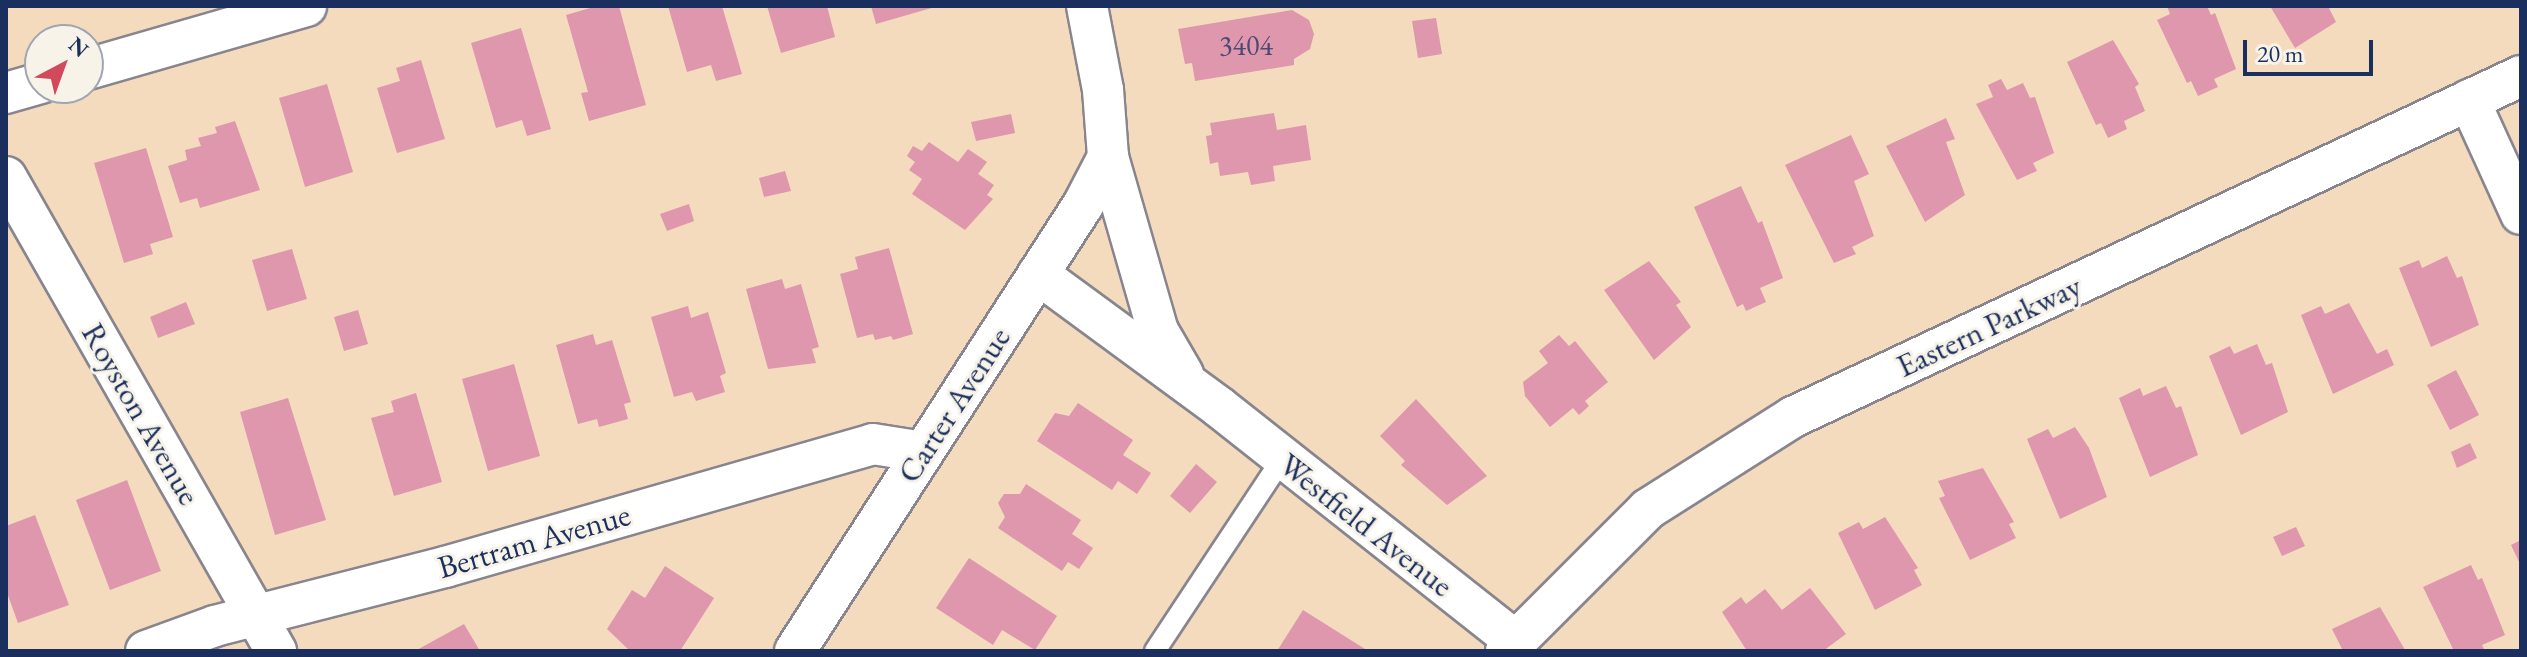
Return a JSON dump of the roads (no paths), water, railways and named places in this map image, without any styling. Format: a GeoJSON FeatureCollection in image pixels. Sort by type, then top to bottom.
{"type":"FeatureCollection","features":[{"type":"Feature","properties":{"kind":"street"},"geometry":{"type":"LineString","coordinates":[[104,64],[306,6]]}},
{"type":"Feature","properties":{"kind":"street","name":"Westfield Avenue"},"geometry":{"type":"LineString","coordinates":[[1087,6],[1103,90],[1108,157],[1158,331],[1186,379],[1510,646]]}},
{"type":"Feature","properties":{"kind":"street","name":"Eastern Parkway"},"geometry":{"type":"LineString","coordinates":[[1510,646],[1648,509],[1793,417],[2521,76]]}},
{"type":"Feature","properties":{"kind":"street"},"geometry":{"type":"LineString","coordinates":[[2469,100],[2521,214]]}},
{"type":"Feature","properties":{"kind":"street","name":"Carter Avenue"},"geometry":{"type":"LineString","coordinates":[[795,651],[1038,274],[1108,157]]}},
{"type":"Feature","properties":{"kind":"street","name":"Royston Avenue"},"geometry":{"type":"LineString","coordinates":[[6,177],[266,634]]}},
{"type":"Feature","properties":{"kind":"street","name":"Westfield Avenue"},"geometry":{"type":"LineString","coordinates":[[1038,274],[1219,407]]}},
{"type":"Feature","properties":{"kind":"street","name":"Bertram Avenue"},"geometry":{"type":"LineString","coordinates":[[146,651],[215,626],[266,634],[873,444],[923,452]]}},
{"type":"Feature","properties":{"kind":"lane"},"geometry":{"type":"LineString","coordinates":[[1155,651],[1282,459]]}}]}
